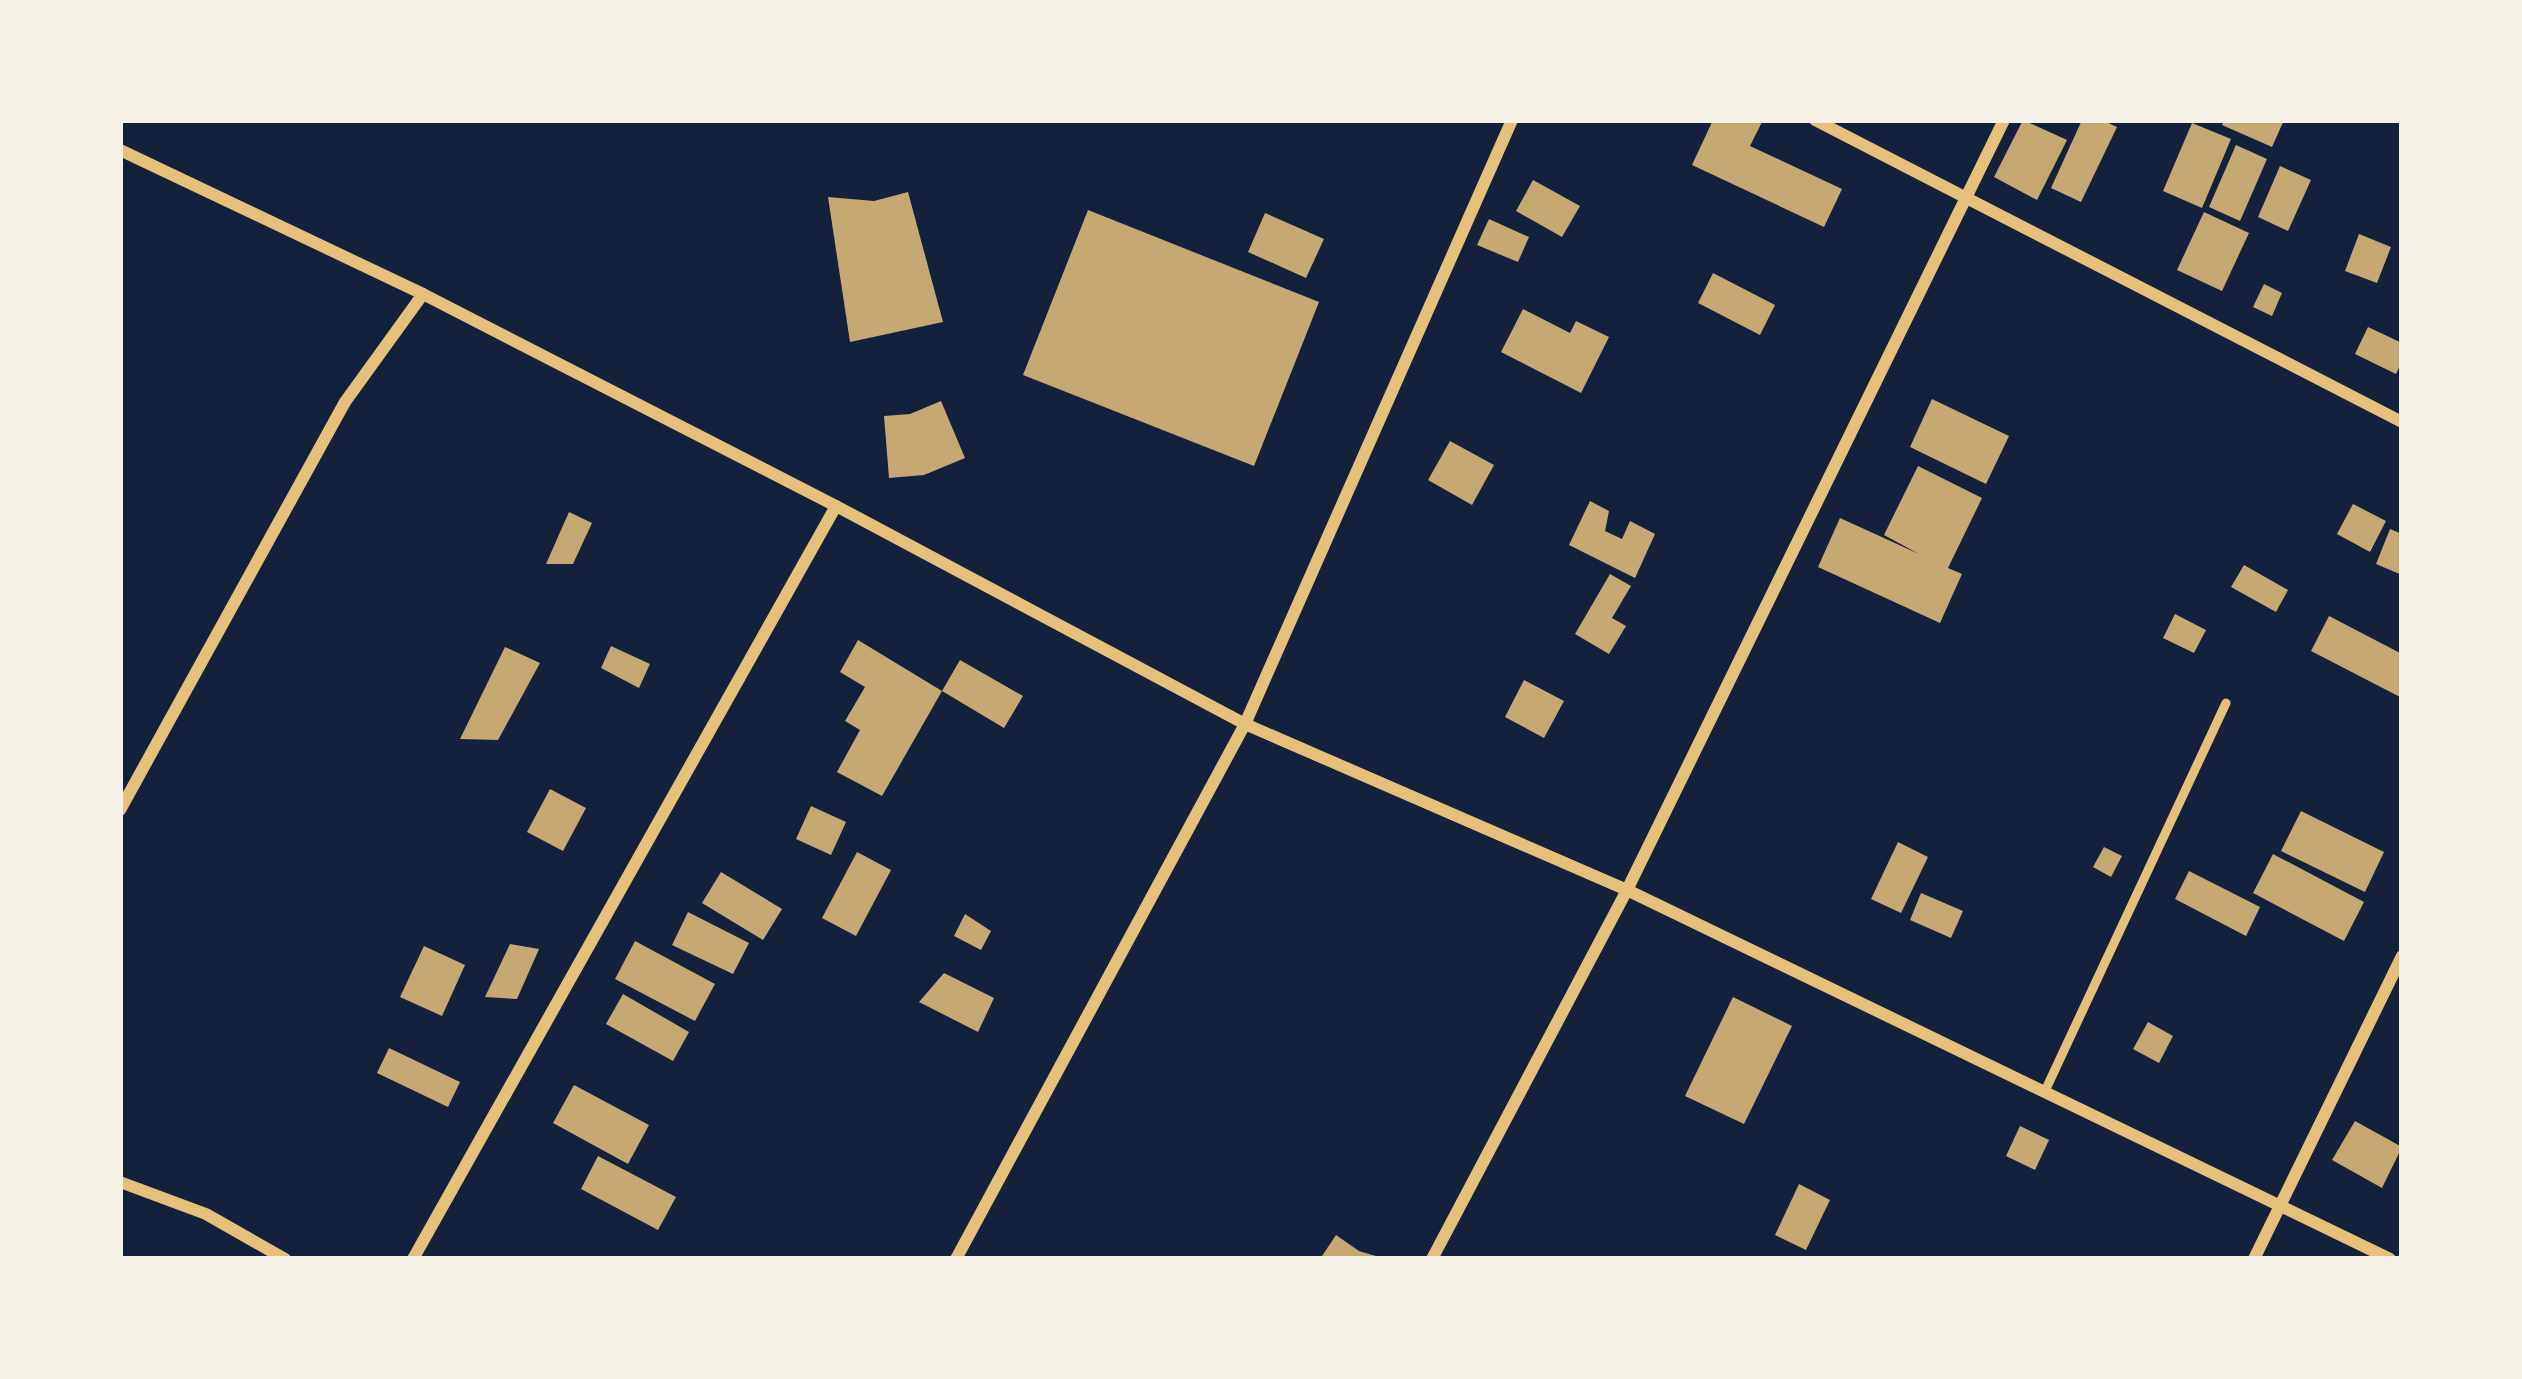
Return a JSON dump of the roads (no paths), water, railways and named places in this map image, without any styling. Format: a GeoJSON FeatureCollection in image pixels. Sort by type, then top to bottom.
{"type":"FeatureCollection","features":[{"type":"Feature","properties":{"kind":"street"},"geometry":{"type":"LineString","coordinates":[[956,1259],[1245,724],[1512,120]]}},
{"type":"Feature","properties":{"kind":"street"},"geometry":{"type":"LineString","coordinates":[[1815,120],[2402,422]]}},
{"type":"Feature","properties":{"kind":"street"},"geometry":{"type":"LineString","coordinates":[[1432,1259],[1627,890],[2004,120]]}},
{"type":"Feature","properties":{"kind":"street"},"geometry":{"type":"LineString","coordinates":[[120,150],[423,294],[1245,724],[1627,890],[2390,1259]]}},
{"type":"Feature","properties":{"kind":"street"},"geometry":{"type":"LineString","coordinates":[[120,810],[346,402],[423,294]]}},
{"type":"Feature","properties":{"kind":"street"},"geometry":{"type":"LineString","coordinates":[[413,1259],[836,506]]}},
{"type":"Feature","properties":{"kind":"street"},"geometry":{"type":"LineString","coordinates":[[2254,1259],[2402,956]]}},
{"type":"Feature","properties":{"kind":"street"},"geometry":{"type":"LineString","coordinates":[[120,1182],[206,1214],[285,1259]]}},
{"type":"Feature","properties":{"kind":"lane"},"geometry":{"type":"LineString","coordinates":[[2045,1091],[2226,703]]}}]}
